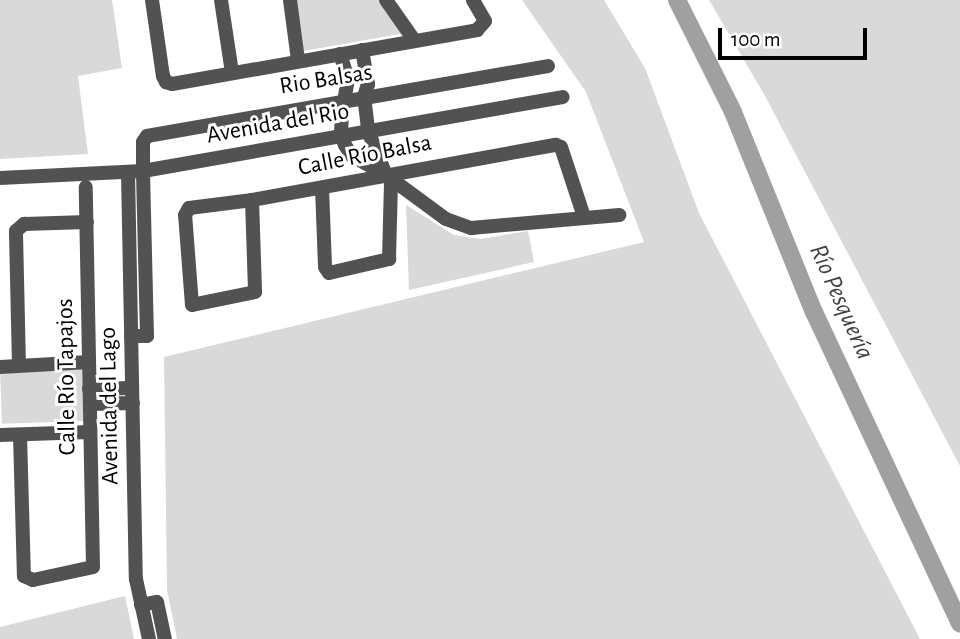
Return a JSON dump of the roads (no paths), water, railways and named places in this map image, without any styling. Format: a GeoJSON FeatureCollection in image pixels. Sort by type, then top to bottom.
{"type":"FeatureCollection","features":[{"type":"Feature","properties":{"kind":"street"},"geometry":{"type":"LineString","coordinates":[[152,0],[166,82],[477,30],[485,21],[473,0]]}},
{"type":"Feature","properties":{"kind":"street"},"geometry":{"type":"LineString","coordinates":[[222,0],[232,73]]}},
{"type":"Feature","properties":{"kind":"street"},"geometry":{"type":"LineString","coordinates":[[290,0],[298,60]]}},
{"type":"Feature","properties":{"kind":"street"},"geometry":{"type":"LineString","coordinates":[[386,0],[414,40]]}},
{"type":"Feature","properties":{"kind":"street"},"geometry":{"type":"LineString","coordinates":[[322,188],[327,272],[389,259],[388,178],[368,131],[364,96],[368,84],[362,50]]}},
{"type":"Feature","properties":{"kind":"street"},"geometry":{"type":"LineString","coordinates":[[340,54],[347,68],[341,136],[352,156],[446,219],[471,228],[619,215]]}},
{"type":"Feature","properties":{"kind":"street","name":"Rio Balsas"},"geometry":{"type":"LineString","coordinates":[[144,171],[143,142],[152,134],[548,66]]}},
{"type":"Feature","properties":{"kind":"street","name":"Avenida del Rio"},"geometry":{"type":"LineString","coordinates":[[0,178],[144,171],[563,97]]}},
{"type":"Feature","properties":{"kind":"street","name":"Calle Río Balsa"},"geometry":{"type":"LineString","coordinates":[[252,200],[256,289],[251,293],[194,305],[190,302],[186,212],[189,208],[388,178],[554,145],[561,147],[584,217]]}},
{"type":"Feature","properties":{"kind":"street","name":"Avenida del Lago"},"geometry":{"type":"LineString","coordinates":[[131,336],[147,336],[144,171]]}},
{"type":"Feature","properties":{"kind":"street","name":"Avenida del Lago"},"geometry":{"type":"LineString","coordinates":[[128,172],[136,579],[149,639]]}},
{"type":"Feature","properties":{"kind":"street","name":"Calle Río Tapajos"},"geometry":{"type":"LineString","coordinates":[[20,435],[22,569],[27,580],[93,566],[86,187]]}},
{"type":"Feature","properties":{"kind":"street"},"geometry":{"type":"LineString","coordinates":[[19,366],[15,236],[19,226],[87,222]]}},
{"type":"Feature","properties":{"kind":"street"},"geometry":{"type":"LineString","coordinates":[[0,367],[89,362]]}},
{"type":"Feature","properties":{"kind":"street"},"geometry":{"type":"LineString","coordinates":[[89,389],[132,388]]}},
{"type":"Feature","properties":{"kind":"street"},"geometry":{"type":"LineString","coordinates":[[90,404],[133,403]]}},
{"type":"Feature","properties":{"kind":"street"},"geometry":{"type":"LineString","coordinates":[[0,435],[90,432]]}},
{"type":"Feature","properties":{"kind":"street"},"geometry":{"type":"LineString","coordinates":[[141,605],[157,602],[165,639]]}},
{"type":"Feature","properties":{"kind":"waterway","name":"Río Pesquería"},"geometry":{"type":"LineString","coordinates":[[677,0],[733,112],[814,312],[960,624]]}}]}
